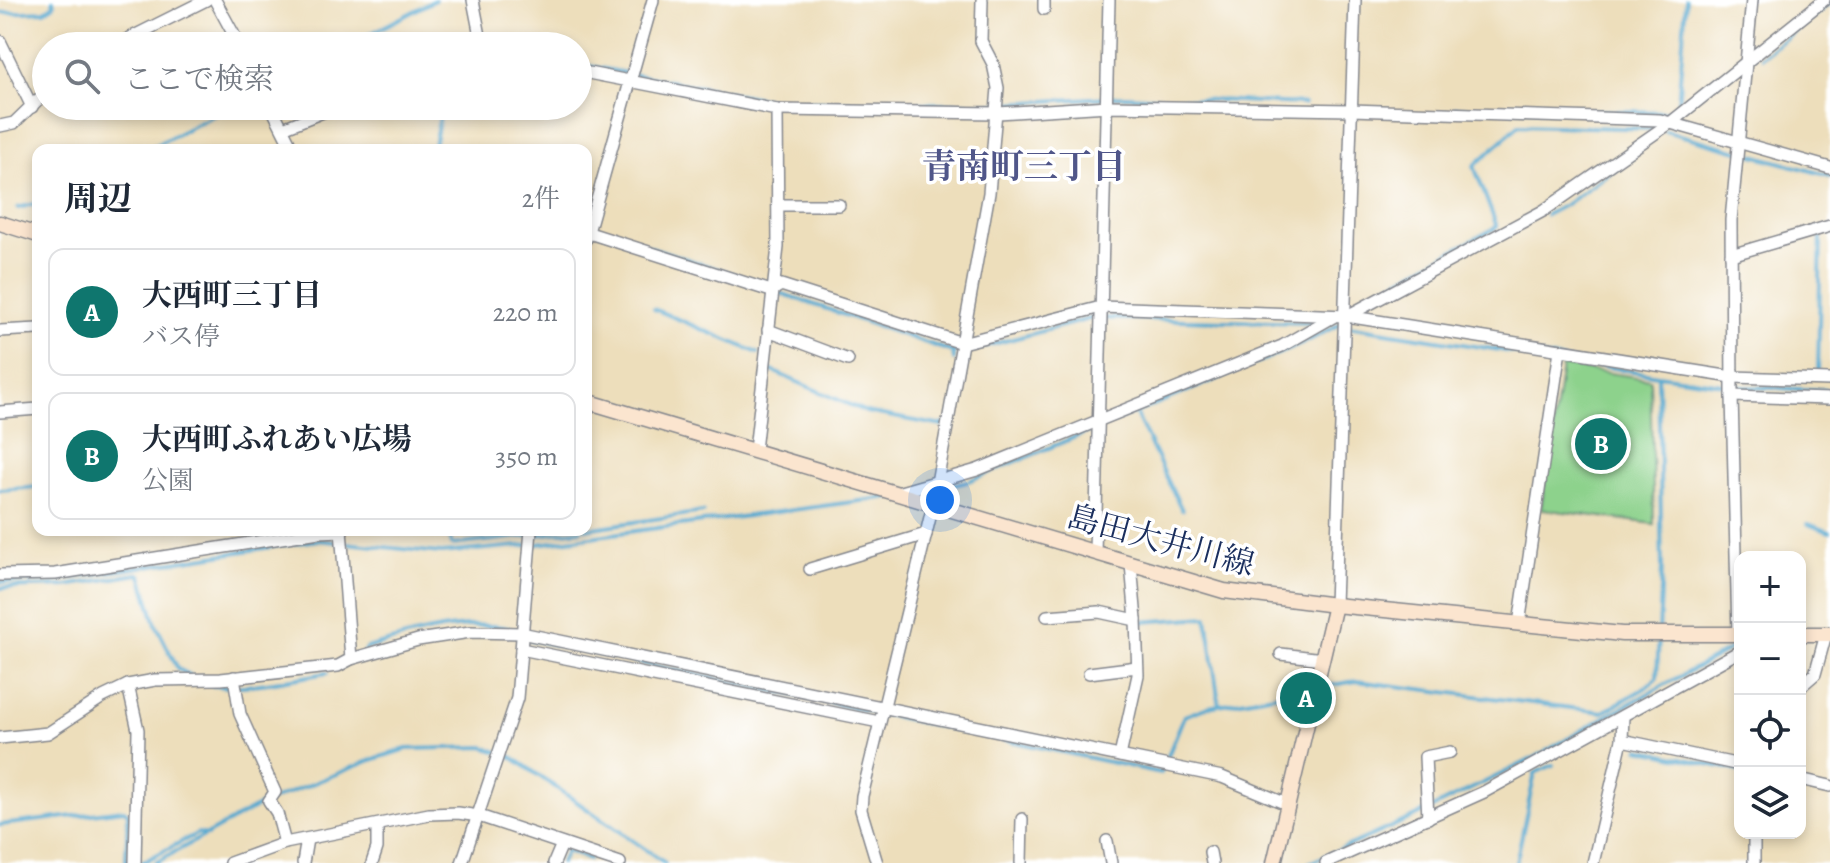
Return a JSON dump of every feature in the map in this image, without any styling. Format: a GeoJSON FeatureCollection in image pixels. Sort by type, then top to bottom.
{"type":"FeatureCollection","features":[{"type":"Feature","properties":{"kind":"main road"},"geometry":{"type":"LineString","coordinates":[[0,223],[32,233]]}},
{"type":"Feature","properties":{"kind":"main road","name":"島田大井川線"},"geometry":{"type":"LineString","coordinates":[[592,403],[1224,591],[1622,634],[1734,634]]}},
{"type":"Feature","properties":{"kind":"main road"},"geometry":{"type":"LineString","coordinates":[[1274,863],[1335,605]]}},
{"type":"Feature","properties":{"kind":"main road"},"geometry":{"type":"LineString","coordinates":[[1806,634],[1828,634]]}},
{"type":"Feature","properties":{"kind":"street"},"geometry":{"type":"LineString","coordinates":[[142,32],[206,0]]}},
{"type":"Feature","properties":{"kind":"street"},"geometry":{"type":"LineString","coordinates":[[215,0],[232,32]]}},
{"type":"Feature","properties":{"kind":"street"},"geometry":{"type":"LineString","coordinates":[[473,0],[479,32]]}},
{"type":"Feature","properties":{"kind":"street"},"geometry":{"type":"LineString","coordinates":[[592,218],[653,0]]}},
{"type":"Feature","properties":{"kind":"street"},"geometry":{"type":"LineString","coordinates":[[877,863],[861,810],[879,722],[933,505],[989,193],[998,88],[993,64],[981,41],[982,0]]}},
{"type":"Feature","properties":{"kind":"street"},"geometry":{"type":"LineString","coordinates":[[1095,553],[1109,0]]}},
{"type":"Feature","properties":{"kind":"street"},"geometry":{"type":"LineString","coordinates":[[1335,605],[1341,316],[1355,0]]}},
{"type":"Feature","properties":{"kind":"street"},"geometry":{"type":"LineString","coordinates":[[1739,623],[1731,220],[1752,0]]}},
{"type":"Feature","properties":{"kind":"street"},"geometry":{"type":"LineString","coordinates":[[897,493],[977,470],[1282,346],[1543,211],[1670,123],[1824,0]]}},
{"type":"Feature","properties":{"kind":"street"},"geometry":{"type":"LineString","coordinates":[[0,41],[32,107],[14,123],[0,126]]}},
{"type":"Feature","properties":{"kind":"street"},"geometry":{"type":"LineString","coordinates":[[592,74],[777,110],[998,113],[1108,106],[1660,120],[1830,168]]}},
{"type":"Feature","properties":{"kind":"street"},"geometry":{"type":"LineString","coordinates":[[755,450],[778,247],[777,110]]}},
{"type":"Feature","properties":{"kind":"street"},"geometry":{"type":"LineString","coordinates":[[279,120],[290,144]]}},
{"type":"Feature","properties":{"kind":"street"},"geometry":{"type":"LineString","coordinates":[[283,128],[303,120]]}},
{"type":"Feature","properties":{"kind":"street"},"geometry":{"type":"LineString","coordinates":[[778,205],[839,205]]}},
{"type":"Feature","properties":{"kind":"street"},"geometry":{"type":"LineString","coordinates":[[1731,255],[1830,226]]}},
{"type":"Feature","properties":{"kind":"street"},"geometry":{"type":"LineString","coordinates":[[592,237],[771,291],[781,285],[962,343],[1101,307],[1341,316],[1732,377],[1830,380]]}},
{"type":"Feature","properties":{"kind":"street"},"geometry":{"type":"LineString","coordinates":[[0,331],[32,329]]}},
{"type":"Feature","properties":{"kind":"street"},"geometry":{"type":"LineString","coordinates":[[768,330],[848,360]]}},
{"type":"Feature","properties":{"kind":"street"},"geometry":{"type":"LineString","coordinates":[[1519,624],[1560,350]]}},
{"type":"Feature","properties":{"kind":"street"},"geometry":{"type":"LineString","coordinates":[[1732,396],[1830,399]]}},
{"type":"Feature","properties":{"kind":"street"},"geometry":{"type":"LineString","coordinates":[[0,412],[32,409]]}},
{"type":"Feature","properties":{"kind":"street"},"geometry":{"type":"LineString","coordinates":[[810,569],[926,534]]}},
{"type":"Feature","properties":{"kind":"street"},"geometry":{"type":"LineString","coordinates":[[0,575],[55,574],[294,536]]}},
{"type":"Feature","properties":{"kind":"street"},"geometry":{"type":"LineString","coordinates":[[342,536],[351,659]]}},
{"type":"Feature","properties":{"kind":"street"},"geometry":{"type":"LineString","coordinates":[[462,863],[517,698],[530,536]]}},
{"type":"Feature","properties":{"kind":"street"},"geometry":{"type":"LineString","coordinates":[[1120,756],[1138,675],[1131,564]]}},
{"type":"Feature","properties":{"kind":"street"},"geometry":{"type":"LineString","coordinates":[[1047,616],[1099,612],[1136,620]]}},
{"type":"Feature","properties":{"kind":"street"},"geometry":{"type":"LineString","coordinates":[[0,738],[48,733],[103,697],[128,685],[155,680],[234,677],[338,666],[351,659],[418,640],[470,632],[521,633],[1222,777],[1289,805]]}},
{"type":"Feature","properties":{"kind":"street"},"geometry":{"type":"LineString","coordinates":[[1806,682],[1815,674],[1828,634]]}},
{"type":"Feature","properties":{"kind":"street"},"geometry":{"type":"LineString","coordinates":[[521,649],[879,722]]}},
{"type":"Feature","properties":{"kind":"street"},"geometry":{"type":"LineString","coordinates":[[1281,654],[1323,659]]}},
{"type":"Feature","properties":{"kind":"street"},"geometry":{"type":"LineString","coordinates":[[1326,863],[1347,860],[1484,792],[1734,654]]}},
{"type":"Feature","properties":{"kind":"street"},"geometry":{"type":"LineString","coordinates":[[1089,673],[1137,667]]}},
{"type":"Feature","properties":{"kind":"street"},"geometry":{"type":"LineString","coordinates":[[234,677],[240,714],[275,792],[269,801],[277,813],[285,843]]}},
{"type":"Feature","properties":{"kind":"street"},"geometry":{"type":"LineString","coordinates":[[128,685],[138,730],[135,863]]}},
{"type":"Feature","properties":{"kind":"street"},"geometry":{"type":"LineString","coordinates":[[1593,863],[1622,740],[1623,716]]}},
{"type":"Feature","properties":{"kind":"street"},"geometry":{"type":"LineString","coordinates":[[1622,740],[1734,764]]}},
{"type":"Feature","properties":{"kind":"street"},"geometry":{"type":"LineString","coordinates":[[1428,818],[1425,757],[1450,752]]}},
{"type":"Feature","properties":{"kind":"street"},"geometry":{"type":"LineString","coordinates":[[1806,780],[1830,786]]}},
{"type":"Feature","properties":{"kind":"street"},"geometry":{"type":"LineString","coordinates":[[230,863],[285,843],[429,814],[458,813],[479,816],[620,863]]}},
{"type":"Feature","properties":{"kind":"street"},"geometry":{"type":"LineString","coordinates":[[1021,863],[1022,819]]}},
{"type":"Feature","properties":{"kind":"street"},"geometry":{"type":"LineString","coordinates":[[372,863],[377,848],[377,825]]}},
{"type":"Feature","properties":{"kind":"street"},"geometry":{"type":"LineString","coordinates":[[303,863],[307,839]]}},
{"type":"Feature","properties":{"kind":"street"},"geometry":{"type":"LineString","coordinates":[[1754,839],[1754,863]]}},
{"type":"Feature","properties":{"kind":"street"},"geometry":{"type":"LineString","coordinates":[[1107,841],[1111,863]]}},
{"type":"Feature","properties":{"kind":"street"},"geometry":{"type":"LineString","coordinates":[[554,863],[562,844]]}},
{"type":"Feature","properties":{"kind":"green space"},"geometry":{"type":"Polygon","coordinates":[[[1562,366],[1650,379],[1654,524],[1541,509],[1562,366]]]}},
{"type":"Feature","properties":{"kind":"waterway"},"geometry":{"type":"LineString","coordinates":[[0,13],[45,11],[54,5],[53,0]]}},
{"type":"Feature","properties":{"kind":"waterway"},"geometry":{"type":"LineString","coordinates":[[374,32],[435,0]]}},
{"type":"Feature","properties":{"kind":"waterway"},"geometry":{"type":"LineString","coordinates":[[1456,108],[1668,112],[1678,106],[1686,0]]}},
{"type":"Feature","properties":{"kind":"waterway"},"geometry":{"type":"LineString","coordinates":[[1762,57],[1830,3]]}},
{"type":"Feature","properties":{"kind":"waterway"},"geometry":{"type":"LineString","coordinates":[[592,67],[781,102],[992,104],[1125,96],[1304,104]]}},
{"type":"Feature","properties":{"kind":"waterway"},"geometry":{"type":"LineString","coordinates":[[158,144],[205,120]]}},
{"type":"Feature","properties":{"kind":"waterway"},"geometry":{"type":"LineString","coordinates":[[434,144],[439,120]]}},
{"type":"Feature","properties":{"kind":"waterway"},"geometry":{"type":"LineString","coordinates":[[1383,288],[1497,227],[1474,166],[1519,125],[1657,129]]}},
{"type":"Feature","properties":{"kind":"waterway"},"geometry":{"type":"LineString","coordinates":[[1665,131],[1830,176]]}},
{"type":"Feature","properties":{"kind":"waterway"},"geometry":{"type":"LineString","coordinates":[[1546,215],[1565,205],[1631,157]]}},
{"type":"Feature","properties":{"kind":"waterway"},"geometry":{"type":"LineString","coordinates":[[18,208],[32,204]]}},
{"type":"Feature","properties":{"kind":"waterway"},"geometry":{"type":"LineString","coordinates":[[592,228],[766,285]]}},
{"type":"Feature","properties":{"kind":"waterway"},"geometry":{"type":"LineString","coordinates":[[1818,373],[1821,234]]}},
{"type":"Feature","properties":{"kind":"waterway"},"geometry":{"type":"LineString","coordinates":[[777,292],[953,352]]}},
{"type":"Feature","properties":{"kind":"waterway"},"geometry":{"type":"LineString","coordinates":[[654,309],[758,353]]}},
{"type":"Feature","properties":{"kind":"waterway"},"geometry":{"type":"LineString","coordinates":[[954,360],[953,352],[1093,318],[1315,323]]}},
{"type":"Feature","properties":{"kind":"waterway"},"geometry":{"type":"LineString","coordinates":[[915,494],[966,482],[1302,344],[1340,324]]}},
{"type":"Feature","properties":{"kind":"waterway"},"geometry":{"type":"LineString","coordinates":[[1348,326],[1658,375]]}},
{"type":"Feature","properties":{"kind":"waterway"},"geometry":{"type":"LineString","coordinates":[[770,370],[866,412],[943,424]]}},
{"type":"Feature","properties":{"kind":"waterway"},"geometry":{"type":"LineString","coordinates":[[1320,687],[1356,681],[1603,712],[1645,688],[1657,678],[1662,567],[1658,375],[1744,387],[1830,390]]}},
{"type":"Feature","properties":{"kind":"waterway"},"geometry":{"type":"LineString","coordinates":[[1135,412],[1182,510]]}},
{"type":"Feature","properties":{"kind":"waterway"},"geometry":{"type":"LineString","coordinates":[[0,490],[32,487]]}},
{"type":"Feature","properties":{"kind":"waterway"},"geometry":{"type":"LineString","coordinates":[[0,582],[55,580],[318,540],[441,553],[530,545],[890,497]]}},
{"type":"Feature","properties":{"kind":"waterway"},"geometry":{"type":"LineString","coordinates":[[592,528],[703,512]]}},
{"type":"Feature","properties":{"kind":"waterway"},"geometry":{"type":"LineString","coordinates":[[1808,524],[1830,532]]}},
{"type":"Feature","properties":{"kind":"waterway"},"geometry":{"type":"LineString","coordinates":[[450,536],[452,545],[529,536]]}},
{"type":"Feature","properties":{"kind":"waterway"},"geometry":{"type":"LineString","coordinates":[[0,588],[66,586],[141,575],[156,625],[178,669],[190,675]]}},
{"type":"Feature","properties":{"kind":"waterway"},"geometry":{"type":"LineString","coordinates":[[1141,622],[1207,617],[1219,704]]}},
{"type":"Feature","properties":{"kind":"waterway"},"geometry":{"type":"LineString","coordinates":[[364,651],[384,643],[456,627],[510,628]]}},
{"type":"Feature","properties":{"kind":"waterway"},"geometry":{"type":"LineString","coordinates":[[528,639],[1161,773],[1184,716],[1208,707],[1312,688]]}},
{"type":"Feature","properties":{"kind":"waterway"},"geometry":{"type":"LineString","coordinates":[[1309,863],[1416,816],[1536,757],[1734,647]]}},
{"type":"Feature","properties":{"kind":"waterway"},"geometry":{"type":"LineString","coordinates":[[205,683],[246,686],[327,673]]}},
{"type":"Feature","properties":{"kind":"waterway"},"geometry":{"type":"LineString","coordinates":[[155,863],[262,804],[371,760],[406,749],[484,747],[512,757],[665,863]]}},
{"type":"Feature","properties":{"kind":"waterway"},"geometry":{"type":"LineString","coordinates":[[1639,749],[1734,770]]}},
{"type":"Feature","properties":{"kind":"waterway"},"geometry":{"type":"LineString","coordinates":[[1516,863],[1535,773],[1553,765]]}},
{"type":"Feature","properties":{"kind":"waterway"},"geometry":{"type":"LineString","coordinates":[[1806,787],[1830,793]]}},
{"type":"Feature","properties":{"kind":"waterway"},"geometry":{"type":"LineString","coordinates":[[0,825],[124,810],[128,813],[126,861],[134,863]]}},
{"type":"Feature","properties":{"kind":"waterway"},"geometry":{"type":"LineString","coordinates":[[141,863],[198,833],[207,835]]}},
{"type":"Feature","properties":{"kind":"waterway"},"geometry":{"type":"LineString","coordinates":[[561,863],[566,851],[589,859]]}},
{"type":"Feature","properties":{"kind":"place","name":"大西町ふれあい広場"},"geometry":{"type":"Point","coordinates":[1601,444]}},
{"type":"Feature","properties":{"kind":"place","name":"大西町三丁目"},"geometry":{"type":"Point","coordinates":[1306,698]}},
{"type":"Feature","properties":{"kind":"district","name":"青南町三丁目"},"geometry":{"type":"Point","coordinates":[1024,166]}}]}
